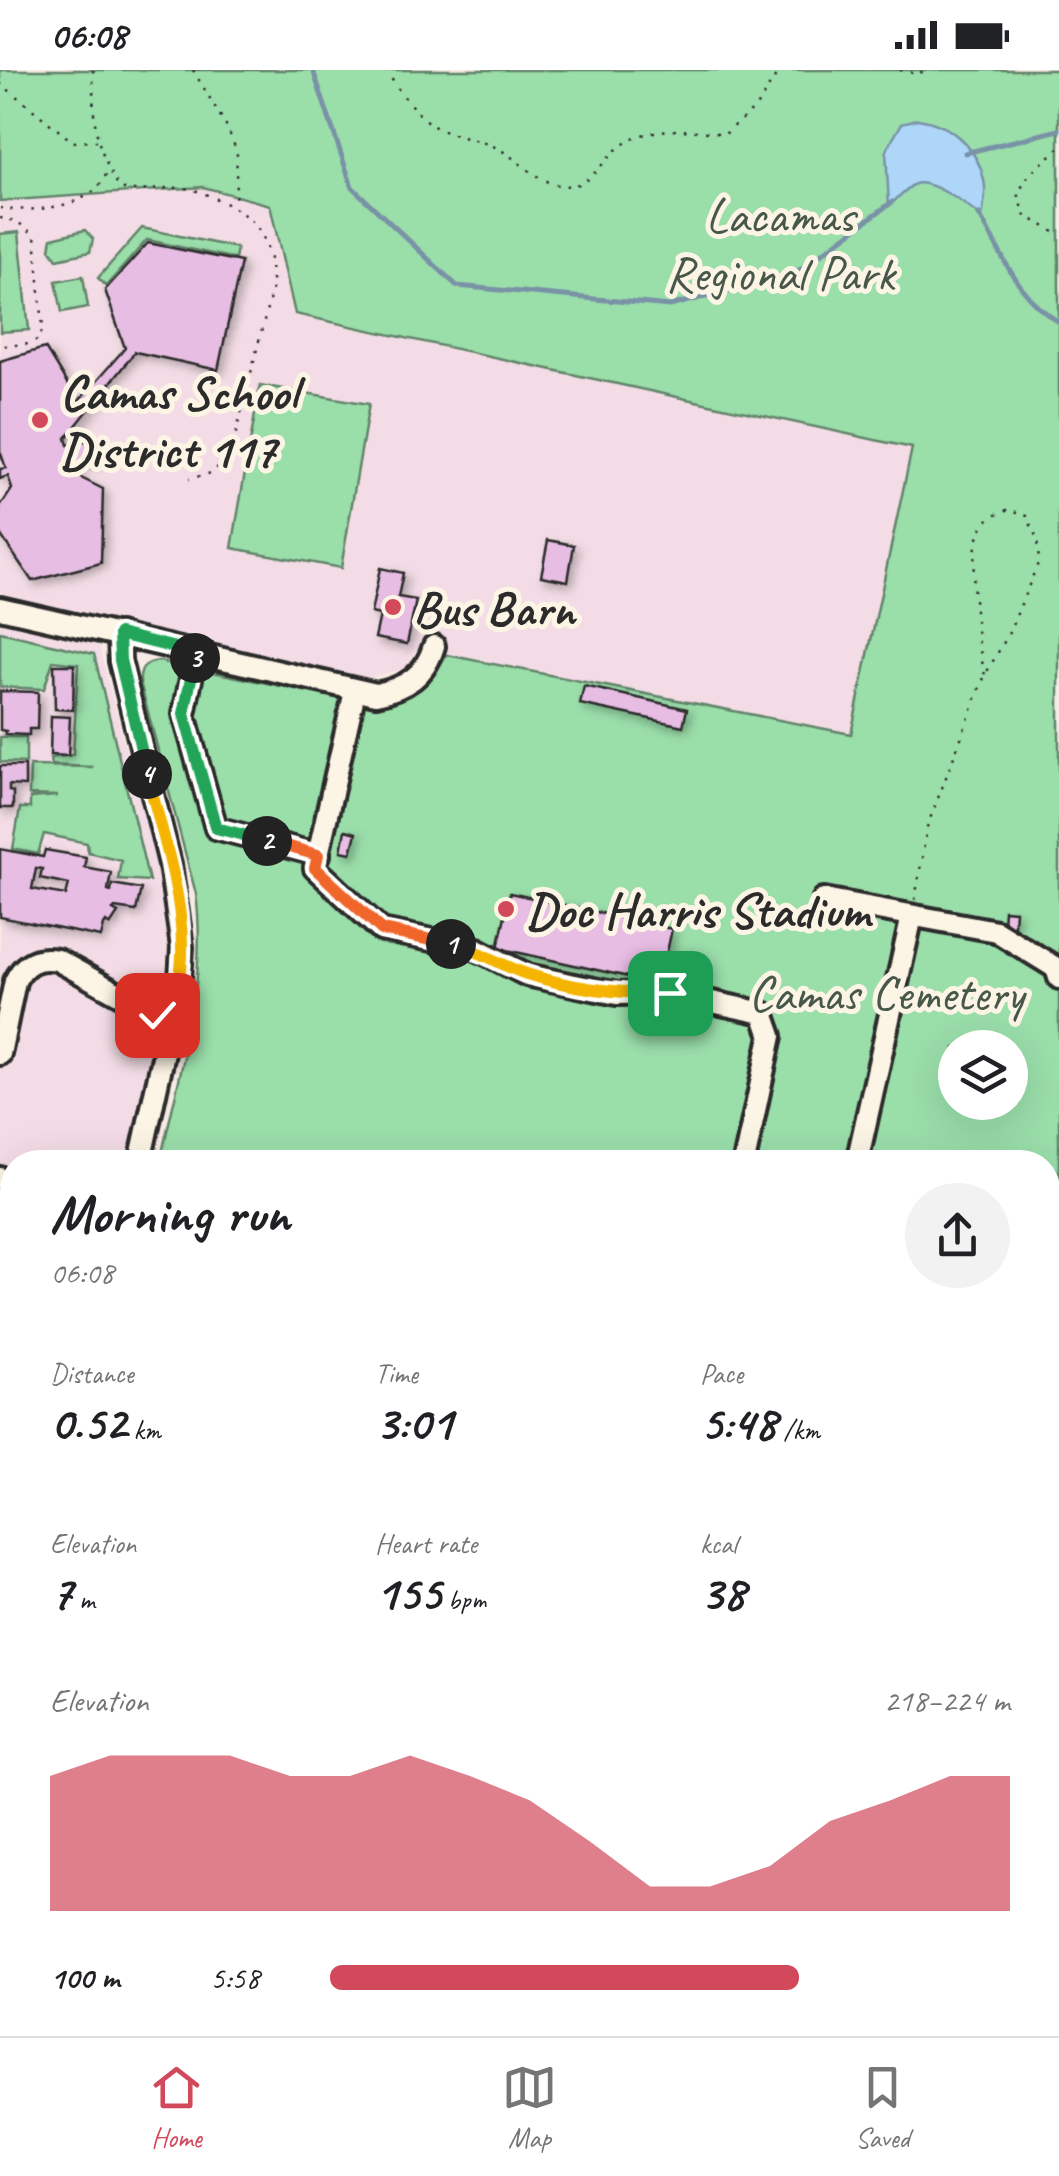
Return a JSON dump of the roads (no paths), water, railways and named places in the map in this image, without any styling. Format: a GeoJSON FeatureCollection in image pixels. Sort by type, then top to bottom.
{"type":"FeatureCollection","features":[{"type":"Feature","properties":{"kind":"street"},"geometry":{"type":"LineString","coordinates":[[0,608],[376,694],[396,690],[414,680],[428,665],[434,646]]}},
{"type":"Feature","properties":{"kind":"street"},"geometry":{"type":"LineString","coordinates":[[119,634],[120,660],[180,914],[180,980],[143,1150]]}},
{"type":"Feature","properties":{"kind":"street"},"geometry":{"type":"LineString","coordinates":[[196,653],[184,714],[216,828],[317,861],[382,930],[477,949],[527,975],[617,994],[670,993],[763,1013],[771,1036],[747,1150]]}},
{"type":"Feature","properties":{"kind":"street"},"geometry":{"type":"LineString","coordinates":[[317,861],[355,691]]}},
{"type":"Feature","properties":{"kind":"street"},"geometry":{"type":"LineString","coordinates":[[824,898],[996,931],[1058,971]]}},
{"type":"Feature","properties":{"kind":"street"},"geometry":{"type":"LineString","coordinates":[[860,1150],[912,916]]}},
{"type":"Feature","properties":{"kind":"street"},"geometry":{"type":"LineString","coordinates":[[0,1054],[15,981],[27,964],[36,960],[56,960],[171,1022]]}},
{"type":"Feature","properties":{"kind":"water"},"geometry":{"type":"Polygon","coordinates":[[[917,119],[942,126],[971,151],[985,187],[982,218],[950,195],[922,183],[912,186],[889,206],[886,151],[902,123],[917,119]]]}},
{"type":"Feature","properties":{"kind":"waterway"},"geometry":{"type":"LineString","coordinates":[[313,70],[352,187],[457,286],[670,306],[795,273],[892,202]]}},
{"type":"Feature","properties":{"kind":"waterway"},"geometry":{"type":"LineString","coordinates":[[965,153],[1059,130]]}},
{"type":"Feature","properties":{"kind":"waterway"},"geometry":{"type":"LineString","coordinates":[[979,215],[1021,287],[1059,322]]}},
{"type":"Feature","properties":{"kind":"place","name":"Camas School District 117"},"geometry":{"type":"Point","coordinates":[40,420]}},
{"type":"Feature","properties":{"kind":"place","name":"Bus Barn"},"geometry":{"type":"Point","coordinates":[393,607]}},
{"type":"Feature","properties":{"kind":"place","name":"Doc Harris Stadium"},"geometry":{"type":"Point","coordinates":[506,909]}},
{"type":"Feature","properties":{"kind":"park label","name":"Lacamas Regional Park"},"geometry":{"type":"Point","coordinates":[780,243]}},
{"type":"Feature","properties":{"kind":"park label","name":"Camas Cemetery"},"geometry":{"type":"Point","coordinates":[886,992]}}]}
